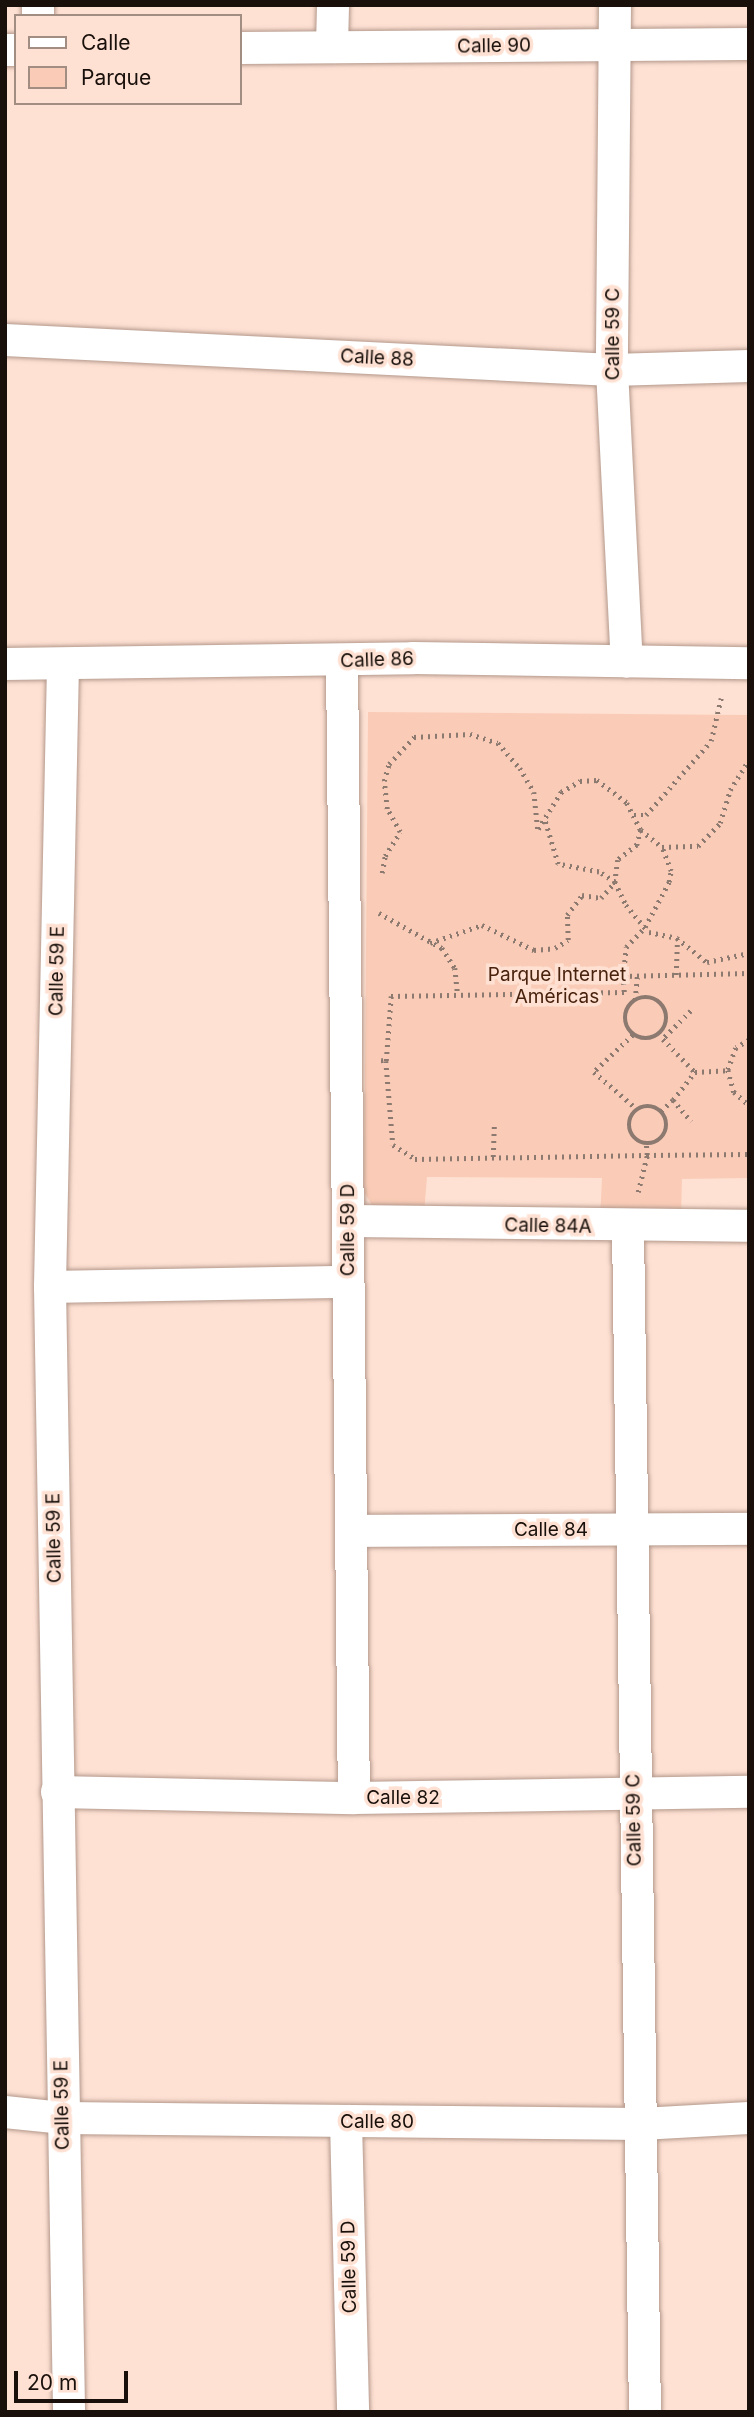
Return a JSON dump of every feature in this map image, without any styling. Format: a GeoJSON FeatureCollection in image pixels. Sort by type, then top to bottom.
{"type":"FeatureCollection","features":[{"type":"Feature","properties":{"kind":"street"},"geometry":{"type":"LineString","coordinates":[[332,47],[333,5]]}},
{"type":"Feature","properties":{"kind":"street","name":"Calle 59 C"},"geometry":{"type":"LineString","coordinates":[[615,5],[612,370],[626,662]]}},
{"type":"Feature","properties":{"kind":"street","name":"Calle 90"},"geometry":{"type":"LineString","coordinates":[[242,48],[749,44]]}},
{"type":"Feature","properties":{"kind":"street","name":"Calle 88"},"geometry":{"type":"LineString","coordinates":[[5,340],[612,370],[749,366]]}},
{"type":"Feature","properties":{"kind":"street","name":"Calle 86"},"geometry":{"type":"LineString","coordinates":[[5,664],[342,662],[413,658],[739,663]]}},
{"type":"Feature","properties":{"kind":"street","name":"Calle 59 D"},"geometry":{"type":"LineString","coordinates":[[342,662],[354,1798]]}},
{"type":"Feature","properties":{"kind":"street","name":"Calle 59 E"},"geometry":{"type":"LineString","coordinates":[[63,665],[50,1287],[69,2412]]}},
{"type":"Feature","properties":{"kind":"street","name":"Calle 84A"},"geometry":{"type":"LineString","coordinates":[[348,1221],[628,1228],[749,1226]]}},
{"type":"Feature","properties":{"kind":"street","name":"Calle 59 C"},"geometry":{"type":"LineString","coordinates":[[628,1228],[633,1796],[645,2412]]}},
{"type":"Feature","properties":{"kind":"street"},"geometry":{"type":"LineString","coordinates":[[50,1287],[348,1282]]}},
{"type":"Feature","properties":{"kind":"street","name":"Calle 84"},"geometry":{"type":"LineString","coordinates":[[353,1531],[749,1529]]}},
{"type":"Feature","properties":{"kind":"street","name":"Calle 82"},"geometry":{"type":"LineString","coordinates":[[57,1792],[354,1798],[633,1796],[749,1791]]}},
{"type":"Feature","properties":{"kind":"street","name":"Calle 80"},"geometry":{"type":"LineString","coordinates":[[5,2112],[62,2118],[346,2121],[641,2123],[749,2118]]}},
{"type":"Feature","properties":{"kind":"street","name":"Calle 59 D"},"geometry":{"type":"LineString","coordinates":[[346,2121],[353,2412]]}},
{"type":"Feature","properties":{"kind":"path"},"geometry":{"type":"LineString","coordinates":[[634,815],[646,815],[711,741],[739,663]]}},
{"type":"Feature","properties":{"kind":"path"},"geometry":{"type":"LineString","coordinates":[[380,886],[385,856],[400,832],[387,809],[384,781],[389,764],[414,737],[470,734],[499,743],[534,792],[538,829],[561,792],[580,781],[597,780],[627,803],[641,830],[662,847],[671,871],[669,882],[645,927],[626,947],[624,992],[391,996],[386,1061],[393,1145],[415,1159],[749,1154]]}},
{"type":"Feature","properties":{"kind":"path"},"geometry":{"type":"LineString","coordinates":[[662,847],[698,846],[711,835],[749,760]]}},
{"type":"Feature","properties":{"kind":"path"},"geometry":{"type":"LineString","coordinates":[[545,820],[558,864],[598,872],[615,882]]}},
{"type":"Feature","properties":{"kind":"path"},"geometry":{"type":"LineString","coordinates":[[641,830],[638,845],[618,860],[615,882],[625,905],[645,927],[677,938],[707,962],[749,953]]}},
{"type":"Feature","properties":{"kind":"path"},"geometry":{"type":"LineString","coordinates":[[430,943],[482,925],[534,950],[555,948],[568,940],[568,915],[582,895],[601,898],[615,882]]}},
{"type":"Feature","properties":{"kind":"path"},"geometry":{"type":"LineString","coordinates":[[379,905],[379,914],[442,948],[455,968],[458,995]]}},
{"type":"Feature","properties":{"kind":"path"},"geometry":{"type":"LineString","coordinates":[[676,975],[680,957],[677,938]]}},
{"type":"Feature","properties":{"kind":"path"},"geometry":{"type":"LineString","coordinates":[[623,976],[749,973]]}},
{"type":"Feature","properties":{"kind":"path"},"geometry":{"type":"LineString","coordinates":[[633,1035],[625,1017],[635,1000],[638,976]]}},
{"type":"Feature","properties":{"kind":"path"},"geometry":{"type":"LineString","coordinates":[[633,1035],[647,1039],[660,1034],[666,1021],[664,1007],[653,999],[635,1000]]}},
{"type":"Feature","properties":{"kind":"path"},"geometry":{"type":"LineString","coordinates":[[663,1039],[691,1011]]}},
{"type":"Feature","properties":{"kind":"path"},"geometry":{"type":"LineString","coordinates":[[660,1034],[695,1072]]}},
{"type":"Feature","properties":{"kind":"path"},"geometry":{"type":"LineString","coordinates":[[633,1035],[594,1072],[637,1110]]}},
{"type":"Feature","properties":{"kind":"path"},"geometry":{"type":"LineString","coordinates":[[749,1040],[736,1048],[728,1070],[734,1092],[749,1105]]}},
{"type":"Feature","properties":{"kind":"path"},"geometry":{"type":"LineString","coordinates":[[347,1059],[386,1061]]}},
{"type":"Feature","properties":{"kind":"path"},"geometry":{"type":"LineString","coordinates":[[661,1111],[695,1072],[728,1070]]}},
{"type":"Feature","properties":{"kind":"path"},"geometry":{"type":"LineString","coordinates":[[673,1100],[691,1121]]}},
{"type":"Feature","properties":{"kind":"path"},"geometry":{"type":"LineString","coordinates":[[649,1106],[661,1111],[666,1133],[658,1142],[646,1144],[635,1139],[629,1127],[637,1110],[649,1106]]}},
{"type":"Feature","properties":{"kind":"path"},"geometry":{"type":"LineString","coordinates":[[493,1157],[494,1124]]}},
{"type":"Feature","properties":{"kind":"path"},"geometry":{"type":"LineString","coordinates":[[628,1228],[648,1155],[646,1144]]}},
{"type":"Feature","properties":{"kind":"green space","name":"Parque Internet Américas"},"geometry":{"type":"Polygon","coordinates":[[[368,712],[749,715],[749,1178],[682,1179],[681,1216],[600,1219],[602,1178],[427,1177],[424,1214],[380,1218],[364,1192],[368,712]]]}}]}
